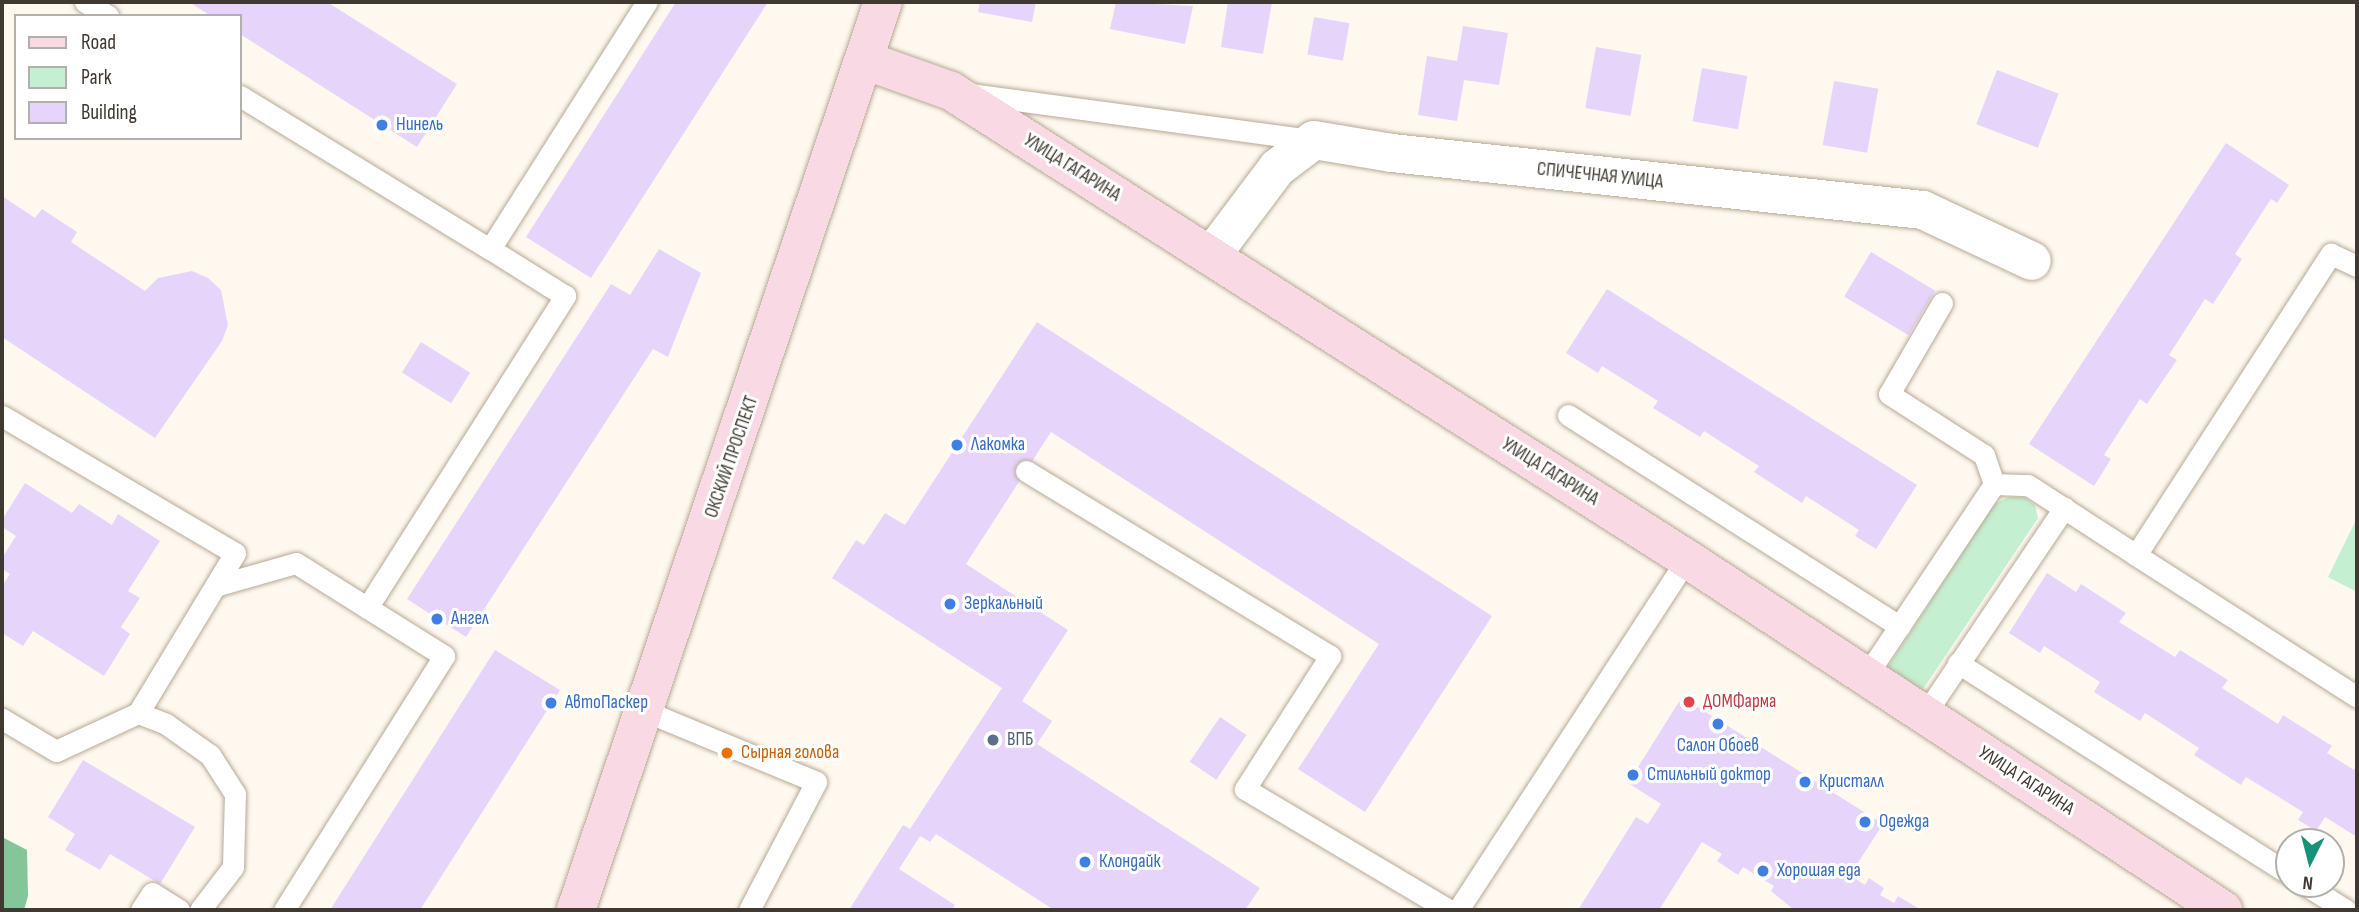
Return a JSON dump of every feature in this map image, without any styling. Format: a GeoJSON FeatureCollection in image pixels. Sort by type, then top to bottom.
{"type":"FeatureCollection","features":[{"type":"Feature","properties":{"kind":"street","name":"ОКСКИЙ ПРОСПЕКТ"},"geometry":{"type":"LineString","coordinates":[[576,910],[883,2]]}},
{"type":"Feature","properties":{"kind":"street","name":"УЛИЦА ГАГАРИНА"},"geometry":{"type":"LineString","coordinates":[[864,60],[951,91],[1687,559],[2223,910]]}},
{"type":"Feature","properties":{"kind":"street"},"geometry":{"type":"LineString","coordinates":[[1210,256],[1277,168],[1314,140]]}},
{"type":"Feature","properties":{"kind":"street","name":"СПИЧЕЧНАЯ УЛИЦА"},"geometry":{"type":"LineString","coordinates":[[1314,140],[1392,153],[1923,210],[2032,261]]}},
{"type":"Feature","properties":{"kind":"lane"},"geometry":{"type":"LineString","coordinates":[[85,2],[105,14]]}},
{"type":"Feature","properties":{"kind":"lane"},"geometry":{"type":"LineString","coordinates":[[490,249],[647,2]]}},
{"type":"Feature","properties":{"kind":"lane"},"geometry":{"type":"LineString","coordinates":[[951,91],[1314,140]]}},
{"type":"Feature","properties":{"kind":"lane"},"geometry":{"type":"LineString","coordinates":[[242,97],[565,296],[367,608]]}},
{"type":"Feature","properties":{"kind":"lane"},"geometry":{"type":"LineString","coordinates":[[2136,555],[2330,254],[2357,266]]}},
{"type":"Feature","properties":{"kind":"lane"},"geometry":{"type":"LineString","coordinates":[[1942,303],[1889,394],[1984,455],[1994,484]]}},
{"type":"Feature","properties":{"kind":"lane"},"geometry":{"type":"LineString","coordinates":[[1569,415],[1899,626]]}},
{"type":"Feature","properties":{"kind":"lane"},"geometry":{"type":"LineString","coordinates":[[2,416],[235,553],[138,713],[56,751],[2,719]]}},
{"type":"Feature","properties":{"kind":"lane"},"geometry":{"type":"LineString","coordinates":[[1026,471],[1330,656],[1245,789],[1449,910]]}},
{"type":"Feature","properties":{"kind":"lane"},"geometry":{"type":"LineString","coordinates":[[1994,484],[2028,485],[2357,697]]}},
{"type":"Feature","properties":{"kind":"lane"},"geometry":{"type":"LineString","coordinates":[[1866,676],[1994,484]]}},
{"type":"Feature","properties":{"kind":"lane"},"geometry":{"type":"LineString","coordinates":[[1925,714],[2063,508]]}},
{"type":"Feature","properties":{"kind":"lane"},"geometry":{"type":"LineString","coordinates":[[1458,910],[1687,559]]}},
{"type":"Feature","properties":{"kind":"lane"},"geometry":{"type":"LineString","coordinates":[[215,586],[296,563],[444,656],[284,910]]}},
{"type":"Feature","properties":{"kind":"lane"},"geometry":{"type":"LineString","coordinates":[[1958,663],[2275,865]]}},
{"type":"Feature","properties":{"kind":"lane"},"geometry":{"type":"LineString","coordinates":[[645,711],[816,782],[749,910]]}},
{"type":"Feature","properties":{"kind":"lane"},"geometry":{"type":"LineString","coordinates":[[138,713],[166,724],[210,755],[234,794],[233,867],[200,910]]}},
{"type":"Feature","properties":{"kind":"lane"},"geometry":{"type":"LineString","coordinates":[[141,910],[152,893],[179,910]]}},
{"type":"Feature","properties":{"kind":"lane"},"geometry":{"type":"LineString","coordinates":[[2327,898],[2346,910]]}},
{"type":"Feature","properties":{"kind":"green space"},"geometry":{"type":"Polygon","coordinates":[[[2009,497],[2024,497],[2035,505],[2038,518],[1921,692],[1886,670],[1994,504],[2009,497]]]}},
{"type":"Feature","properties":{"kind":"green space"},"geometry":{"type":"Polygon","coordinates":[[[2357,518],[2357,592],[2328,577],[2357,518]]]}},
{"type":"Feature","properties":{"kind":"green space"},"geometry":{"type":"Polygon","coordinates":[[[2,837],[27,850],[28,896],[24,910],[2,910],[2,837]]]}},
{"type":"Feature","properties":{"kind":"building"},"geometry":{"type":"Polygon","coordinates":[[[189,2],[327,2],[457,84],[417,147],[242,35],[242,14],[208,14],[189,2]]]}},
{"type":"Feature","properties":{"kind":"building"},"geometry":{"type":"Polygon","coordinates":[[[676,2],[768,2],[591,278],[526,237],[676,2]]]}},
{"type":"Feature","properties":{"kind":"building"},"geometry":{"type":"Polygon","coordinates":[[[980,2],[1036,2],[1032,22],[978,12],[980,2]]]}},
{"type":"Feature","properties":{"kind":"building"},"geometry":{"type":"Polygon","coordinates":[[[1116,2],[1193,6],[1185,44],[1110,29],[1116,2]]]}},
{"type":"Feature","properties":{"kind":"building"},"geometry":{"type":"Polygon","coordinates":[[[1228,2],[1272,2],[1263,54],[1221,47],[1228,2]]]}},
{"type":"Feature","properties":{"kind":"building"},"geometry":{"type":"Polygon","coordinates":[[[1314,17],[1349,23],[1343,61],[1307,54],[1314,17]]]}},
{"type":"Feature","properties":{"kind":"building"},"geometry":{"type":"Polygon","coordinates":[[[1463,26],[1508,33],[1499,85],[1464,80],[1457,121],[1418,115],[1427,56],[1457,61],[1463,26]]]}},
{"type":"Feature","properties":{"kind":"building"},"geometry":{"type":"Polygon","coordinates":[[[1596,47],[1641,55],[1631,116],[1585,108],[1596,47]]]}},
{"type":"Feature","properties":{"kind":"building"},"geometry":{"type":"Polygon","coordinates":[[[1702,68],[1747,76],[1738,129],[1693,121],[1702,68]]]}},
{"type":"Feature","properties":{"kind":"building"},"geometry":{"type":"Polygon","coordinates":[[[1997,70],[2059,94],[2038,148],[1976,124],[1997,70]]]}},
{"type":"Feature","properties":{"kind":"building"},"geometry":{"type":"Polygon","coordinates":[[[1834,81],[1878,89],[1867,153],[1823,145],[1834,81]]]}},
{"type":"Feature","properties":{"kind":"building"},"geometry":{"type":"Polygon","coordinates":[[[2226,143],[2289,185],[2277,203],[2271,199],[2235,254],[2242,259],[2213,304],[2205,299],[2169,355],[2177,360],[2147,404],[2140,399],[2104,455],[2111,459],[2094,486],[2029,444],[2226,143]]]}},
{"type":"Feature","properties":{"kind":"building"},"geometry":{"type":"Polygon","coordinates":[[[2,196],[35,218],[42,209],[77,232],[71,242],[145,291],[158,278],[192,271],[208,278],[221,290],[228,325],[222,341],[155,438],[2,337],[2,196]]]}},
{"type":"Feature","properties":{"kind":"building"},"geometry":{"type":"Polygon","coordinates":[[[659,249],[701,273],[668,357],[653,349],[466,637],[407,599],[611,284],[630,295],[659,249]]]}},
{"type":"Feature","properties":{"kind":"building"},"geometry":{"type":"Polygon","coordinates":[[[1871,252],[1935,291],[1909,335],[1844,297],[1871,252]]]}},
{"type":"Feature","properties":{"kind":"building"},"geometry":{"type":"Polygon","coordinates":[[[1607,289],[1917,485],[1876,549],[1855,536],[1859,530],[1806,496],[1802,503],[1754,472],[1759,466],[1704,431],[1700,437],[1653,408],[1658,401],[1602,366],[1598,373],[1566,353],[1607,289]]]}},
{"type":"Feature","properties":{"kind":"building"},"geometry":{"type":"Polygon","coordinates":[[[1037,322],[1492,616],[1365,812],[1298,769],[1379,644],[1051,432],[966,564],[1068,630],[1022,701],[1052,721],[1037,744],[1260,888],[1245,910],[1054,910],[936,834],[930,842],[920,836],[899,869],[955,905],[952,910],[849,910],[903,825],[910,829],[1002,688],[832,578],[856,540],[864,545],[885,513],[905,525],[1037,322]]]}},
{"type":"Feature","properties":{"kind":"building"},"geometry":{"type":"Polygon","coordinates":[[[421,342],[470,373],[451,403],[402,373],[421,342]]]}},
{"type":"Feature","properties":{"kind":"building"},"geometry":{"type":"Polygon","coordinates":[[[25,483],[72,513],[79,504],[112,525],[118,514],[160,541],[128,591],[140,598],[121,627],[130,634],[104,676],[33,631],[23,646],[2,633],[2,586],[10,574],[2,569],[2,558],[16,536],[2,527],[2,520],[25,483]]]}},
{"type":"Feature","properties":{"kind":"building"},"geometry":{"type":"Polygon","coordinates":[[[2047,573],[2076,592],[2081,584],[2126,613],[2119,622],[2175,657],[2180,650],[2228,680],[2222,688],[2278,724],[2283,715],[2332,746],[2327,753],[2354,770],[2357,765],[2357,837],[2325,817],[2318,828],[2311,828],[2298,820],[2303,812],[2246,777],[2241,785],[2194,755],[2199,748],[2145,713],[2140,721],[2094,692],[2100,682],[2044,646],[2040,653],[2009,633],[2047,573]]]}},
{"type":"Feature","properties":{"kind":"building"},"geometry":{"type":"Polygon","coordinates":[[[495,650],[560,690],[420,910],[330,910],[495,650]]]}},
{"type":"Feature","properties":{"kind":"building"},"geometry":{"type":"Polygon","coordinates":[[[1682,697],[1883,824],[1850,875],[1865,885],[1869,878],[1884,888],[1880,895],[1894,903],[1898,896],[1921,910],[1794,910],[1771,891],[1774,886],[1743,867],[1738,875],[1717,861],[1722,854],[1702,842],[1659,910],[1578,910],[1636,817],[1648,824],[1661,804],[1628,783],[1682,697]]]}},
{"type":"Feature","properties":{"kind":"building"},"geometry":{"type":"Polygon","coordinates":[[[1220,717],[1247,735],[1216,780],[1190,762],[1220,717]]]}},
{"type":"Feature","properties":{"kind":"building"},"geometry":{"type":"Polygon","coordinates":[[[83,760],[195,827],[160,884],[110,854],[100,870],[65,850],[75,834],[48,817],[83,760]]]}},
{"type":"Feature","properties":{"kind":"place","name":"Нинель"},"geometry":{"type":"Point","coordinates":[382,125]}},
{"type":"Feature","properties":{"kind":"place","name":"Лакомка"},"geometry":{"type":"Point","coordinates":[957,445]}},
{"type":"Feature","properties":{"kind":"place","name":"Зеркальный"},"geometry":{"type":"Point","coordinates":[950,604]}},
{"type":"Feature","properties":{"kind":"place","name":"Ангел"},"geometry":{"type":"Point","coordinates":[437,619]}},
{"type":"Feature","properties":{"kind":"place","name":"ДОМФарма"},"geometry":{"type":"Point","coordinates":[1689,702]}},
{"type":"Feature","properties":{"kind":"place","name":"АвтоПаскер"},"geometry":{"type":"Point","coordinates":[551,703]}},
{"type":"Feature","properties":{"kind":"place","name":"Салон Обоев"},"geometry":{"type":"Point","coordinates":[1718,724]}},
{"type":"Feature","properties":{"kind":"place","name":"ВПБ"},"geometry":{"type":"Point","coordinates":[993,740]}},
{"type":"Feature","properties":{"kind":"place","name":"Сырная голова"},"geometry":{"type":"Point","coordinates":[727,753]}},
{"type":"Feature","properties":{"kind":"place","name":"Стильный доктор"},"geometry":{"type":"Point","coordinates":[1633,775]}},
{"type":"Feature","properties":{"kind":"place","name":"Кристалл"},"geometry":{"type":"Point","coordinates":[1805,782]}},
{"type":"Feature","properties":{"kind":"place","name":"Одежда"},"geometry":{"type":"Point","coordinates":[1865,822]}},
{"type":"Feature","properties":{"kind":"place","name":"Клондайк"},"geometry":{"type":"Point","coordinates":[1085,862]}},
{"type":"Feature","properties":{"kind":"place","name":"Хорошая еда"},"geometry":{"type":"Point","coordinates":[1763,871]}}]}
